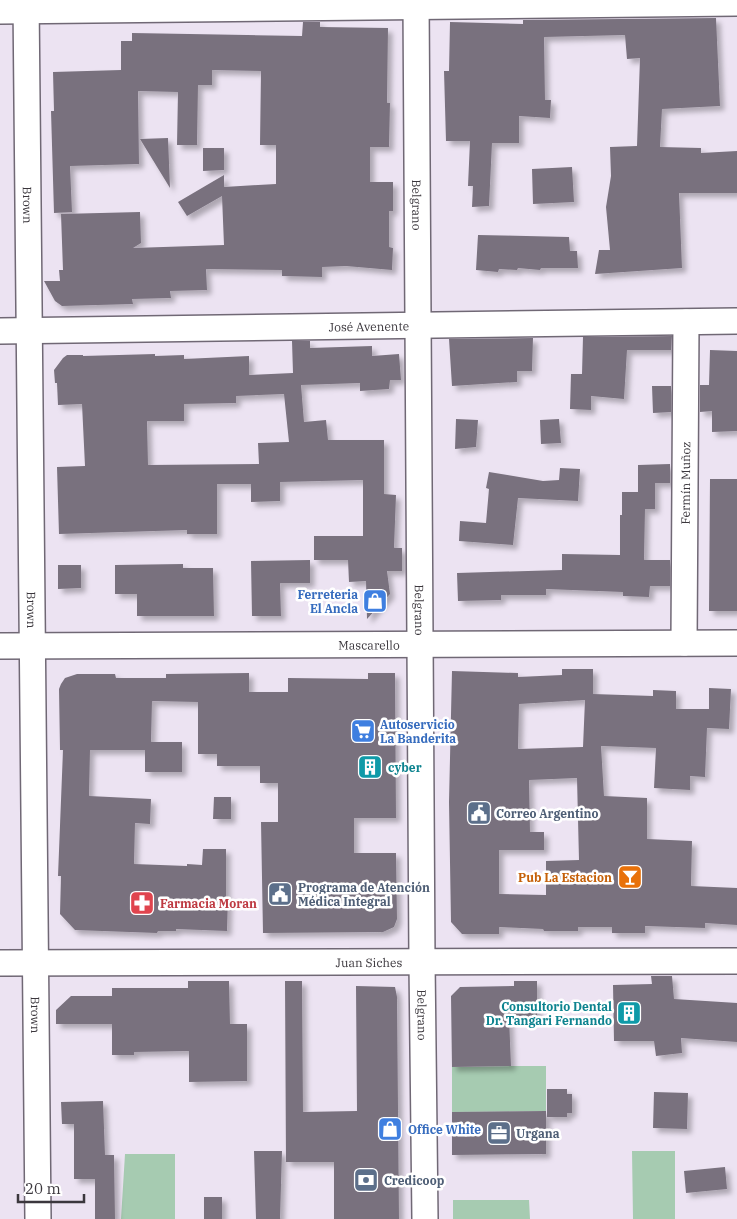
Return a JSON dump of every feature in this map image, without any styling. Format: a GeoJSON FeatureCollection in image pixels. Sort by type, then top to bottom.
{"type":"FeatureCollection","features":[{"type":"Feature","properties":{"kind":"street","name":"Belgrano"},"geometry":{"type":"LineString","coordinates":[[416,3],[425,1219]]}},
{"type":"Feature","properties":{"kind":"street"},"geometry":{"type":"LineString","coordinates":[[0,11],[26,5],[737,3]]}},
{"type":"Feature","properties":{"kind":"street","name":"Brown"},"geometry":{"type":"LineString","coordinates":[[26,5],[38,1219]]}},
{"type":"Feature","properties":{"kind":"street","name":"José Avenente"},"geometry":{"type":"LineString","coordinates":[[0,332],[737,321]]}},
{"type":"Feature","properties":{"kind":"street","name":"Fermín Muñoz"},"geometry":{"type":"LineString","coordinates":[[684,643],[686,322]]}},
{"type":"Feature","properties":{"kind":"street","name":"Mascarello"},"geometry":{"type":"LineString","coordinates":[[0,646],[737,643]]}},
{"type":"Feature","properties":{"kind":"street","name":"Juan Siches"},"geometry":{"type":"LineString","coordinates":[[0,963],[737,962]]}},
{"type":"Feature","properties":{"kind":"green space"},"geometry":{"type":"Polygon","coordinates":[[[546,1066],[546,1111],[452,1112],[452,1067],[546,1066]]]}},
{"type":"Feature","properties":{"kind":"green space"},"geometry":{"type":"Polygon","coordinates":[[[632,1151],[675,1151],[675,1219],[633,1219],[632,1151]]]}},
{"type":"Feature","properties":{"kind":"green space"},"geometry":{"type":"Polygon","coordinates":[[[125,1154],[175,1154],[175,1219],[121,1219],[125,1154]]]}},
{"type":"Feature","properties":{"kind":"green space"},"geometry":{"type":"Polygon","coordinates":[[[453,1200],[529,1200],[530,1219],[453,1219],[453,1200]]]}},
{"type":"Feature","properties":{"kind":"building"},"geometry":{"type":"Polygon","coordinates":[[[716,18],[720,106],[662,109],[660,147],[701,148],[701,153],[737,151],[737,193],[679,193],[682,268],[595,274],[599,250],[610,250],[606,207],[611,176],[610,147],[637,146],[640,58],[627,59],[625,35],[544,37],[545,100],[551,100],[550,118],[519,116],[519,143],[492,143],[489,206],[472,207],[473,186],[468,186],[470,141],[446,141],[444,71],[449,71],[450,22],[523,24],[523,20],[716,18]]]}},
{"type":"Feature","properties":{"kind":"building"},"geometry":{"type":"Polygon","coordinates":[[[303,22],[320,22],[320,27],[388,28],[387,103],[390,103],[389,147],[370,147],[370,182],[393,182],[393,211],[389,211],[389,247],[393,248],[392,270],[346,266],[322,267],[322,277],[282,276],[282,270],[206,269],[207,290],[170,291],[171,298],[132,299],[133,304],[62,306],[55,301],[44,281],[60,281],[59,270],[63,270],[61,214],[140,212],[141,243],[133,248],[224,245],[222,196],[187,216],[178,202],[224,175],[224,187],[276,184],[276,145],[260,145],[261,71],[212,70],[212,85],[198,85],[197,145],[177,145],[178,92],[138,91],[139,164],[70,166],[72,212],[54,213],[51,111],[54,111],[53,72],[121,70],[121,41],[132,41],[132,33],[302,36],[303,22]]]}},
{"type":"Feature","properties":{"kind":"building"},"geometry":{"type":"Polygon","coordinates":[[[168,138],[170,188],[140,139],[168,138]]]}},
{"type":"Feature","properties":{"kind":"building"},"geometry":{"type":"Polygon","coordinates":[[[203,148],[224,148],[224,170],[203,171],[203,148]]]}},
{"type":"Feature","properties":{"kind":"building"},"geometry":{"type":"Polygon","coordinates":[[[572,167],[574,202],[533,204],[532,169],[572,167]]]}},
{"type":"Feature","properties":{"kind":"building"},"geometry":{"type":"Polygon","coordinates":[[[478,235],[569,237],[570,251],[577,251],[578,268],[541,268],[540,270],[518,268],[517,270],[499,269],[498,272],[476,270],[478,235]]]}},
{"type":"Feature","properties":{"kind":"building"},"geometry":{"type":"Polygon","coordinates":[[[672,336],[671,350],[627,350],[624,399],[591,396],[591,410],[570,409],[571,374],[582,374],[583,337],[672,336]]]}},
{"type":"Feature","properties":{"kind":"building"},"geometry":{"type":"Polygon","coordinates":[[[533,338],[532,371],[517,371],[517,382],[452,386],[449,339],[533,338]]]}},
{"type":"Feature","properties":{"kind":"building"},"geometry":{"type":"Polygon","coordinates":[[[292,341],[310,341],[310,348],[372,346],[372,356],[399,354],[401,380],[390,380],[389,389],[360,391],[360,383],[301,385],[304,422],[326,420],[328,440],[384,440],[384,494],[396,495],[394,548],[402,548],[402,571],[387,571],[390,594],[367,619],[366,581],[349,582],[348,560],[314,560],[314,536],[363,536],[363,480],[280,482],[280,501],[251,502],[251,484],[217,484],[217,534],[187,534],[187,530],[59,534],[57,467],[85,466],[82,404],[58,405],[57,383],[55,383],[54,370],[67,355],[155,354],[155,356],[184,355],[184,359],[249,356],[249,375],[293,373],[292,341]],[[284,394],[236,396],[236,403],[184,404],[184,421],[147,421],[148,465],[259,464],[258,443],[289,442],[284,394]]]}},
{"type":"Feature","properties":{"kind":"building"},"geometry":{"type":"Polygon","coordinates":[[[710,350],[737,351],[737,431],[712,432],[712,411],[700,412],[700,385],[709,385],[710,350]]]}},
{"type":"Feature","properties":{"kind":"building"},"geometry":{"type":"Polygon","coordinates":[[[652,386],[671,386],[671,412],[653,413],[652,386]]]}},
{"type":"Feature","properties":{"kind":"building"},"geometry":{"type":"Polygon","coordinates":[[[456,419],[478,420],[476,447],[455,449],[456,419]]]}},
{"type":"Feature","properties":{"kind":"building"},"geometry":{"type":"Polygon","coordinates":[[[559,419],[561,443],[541,444],[540,420],[559,419]]]}},
{"type":"Feature","properties":{"kind":"building"},"geometry":{"type":"Polygon","coordinates":[[[670,464],[670,483],[655,483],[655,509],[645,509],[644,560],[670,560],[670,586],[650,586],[649,597],[623,596],[623,592],[546,589],[546,595],[501,595],[501,600],[458,601],[457,573],[562,570],[562,554],[620,555],[622,492],[638,492],[638,465],[670,464]]]}},
{"type":"Feature","properties":{"kind":"building"},"geometry":{"type":"Polygon","coordinates":[[[560,468],[580,469],[578,501],[518,498],[513,545],[459,541],[460,521],[486,523],[489,489],[486,488],[489,472],[543,481],[559,480],[560,468]]]}},
{"type":"Feature","properties":{"kind":"building"},"geometry":{"type":"Polygon","coordinates":[[[710,479],[737,479],[737,611],[709,611],[710,479]]]}},
{"type":"Feature","properties":{"kind":"building"},"geometry":{"type":"Polygon","coordinates":[[[310,560],[310,583],[280,583],[281,616],[252,616],[251,561],[310,560]]]}},
{"type":"Feature","properties":{"kind":"building"},"geometry":{"type":"Polygon","coordinates":[[[183,564],[183,568],[213,568],[214,616],[137,616],[137,594],[115,594],[115,565],[183,564]]]}},
{"type":"Feature","properties":{"kind":"building"},"geometry":{"type":"Polygon","coordinates":[[[58,565],[81,565],[81,588],[58,589],[58,565]]]}},
{"type":"Feature","properties":{"kind":"building"},"geometry":{"type":"Polygon","coordinates":[[[562,669],[593,669],[593,694],[653,696],[653,690],[676,691],[676,709],[709,709],[709,688],[731,689],[729,729],[707,728],[705,777],[690,776],[690,790],[654,788],[656,748],[601,746],[604,796],[647,798],[647,839],[692,841],[691,886],[737,888],[737,925],[705,923],[705,928],[645,926],[645,933],[612,933],[612,927],[578,927],[578,931],[544,931],[543,929],[499,927],[499,934],[462,934],[451,922],[449,802],[452,671],[518,673],[518,677],[562,675],[562,669]],[[585,700],[519,704],[518,749],[583,747],[585,700]],[[577,778],[529,780],[530,832],[544,832],[544,850],[499,850],[499,894],[546,895],[546,861],[579,860],[577,778]]]}},
{"type":"Feature","properties":{"kind":"building"},"geometry":{"type":"Polygon","coordinates":[[[249,673],[249,692],[288,692],[288,678],[368,679],[368,673],[395,673],[396,818],[354,818],[354,853],[396,853],[397,919],[394,927],[383,932],[263,933],[261,822],[278,822],[278,783],[260,783],[260,766],[217,766],[217,754],[198,754],[198,702],[152,701],[151,742],[182,742],[182,772],[145,772],[145,750],[90,750],[89,796],[151,799],[150,824],[135,823],[134,864],[202,865],[203,849],[226,849],[227,931],[176,929],[176,931],[158,931],[157,933],[75,930],[60,914],[61,876],[58,876],[63,750],[60,750],[59,689],[65,678],[77,674],[115,674],[116,678],[166,678],[166,674],[249,673]]]}},
{"type":"Feature","properties":{"kind":"building"},"geometry":{"type":"Polygon","coordinates":[[[214,797],[231,797],[231,819],[213,819],[214,797]]]}},
{"type":"Feature","properties":{"kind":"building"},"geometry":{"type":"Polygon","coordinates":[[[651,976],[672,976],[674,999],[737,1003],[737,1042],[681,1038],[682,1053],[656,1056],[654,1041],[614,1041],[613,985],[652,984],[651,976]]]}},
{"type":"Feature","properties":{"kind":"building"},"geometry":{"type":"Polygon","coordinates":[[[188,981],[229,981],[230,1024],[247,1024],[247,1081],[189,1082],[189,1051],[134,1052],[134,1055],[112,1055],[112,1024],[56,1024],[56,1010],[71,996],[112,996],[112,988],[188,988],[188,981]]]}},
{"type":"Feature","properties":{"kind":"building"},"geometry":{"type":"Polygon","coordinates":[[[285,981],[302,981],[303,1112],[357,1111],[356,986],[395,987],[397,997],[399,1219],[334,1219],[334,1162],[286,1162],[285,981]]]}},
{"type":"Feature","properties":{"kind":"building"},"geometry":{"type":"Polygon","coordinates":[[[514,981],[537,981],[537,1017],[509,1017],[511,1066],[452,1067],[451,996],[460,987],[514,986],[514,981]]]}},
{"type":"Feature","properties":{"kind":"building"},"geometry":{"type":"Polygon","coordinates":[[[547,1089],[567,1089],[567,1094],[572,1094],[572,1113],[567,1113],[567,1117],[547,1117],[547,1089]]]}},
{"type":"Feature","properties":{"kind":"building"},"geometry":{"type":"Polygon","coordinates":[[[654,1092],[688,1093],[687,1129],[653,1128],[654,1092]]]}},
{"type":"Feature","properties":{"kind":"building"},"geometry":{"type":"Polygon","coordinates":[[[103,1101],[105,1155],[114,1155],[115,1219],[95,1219],[95,1179],[74,1179],[74,1124],[62,1124],[61,1102],[103,1101]]]}},
{"type":"Feature","properties":{"kind":"building","name":"Urgana"},"geometry":{"type":"Polygon","coordinates":[[[546,1111],[546,1154],[452,1155],[452,1112],[546,1111]]]}},
{"type":"Feature","properties":{"kind":"building"},"geometry":{"type":"Polygon","coordinates":[[[254,1151],[282,1151],[280,1219],[256,1219],[254,1151]]]}},
{"type":"Feature","properties":{"kind":"building"},"geometry":{"type":"Polygon","coordinates":[[[725,1167],[727,1189],[686,1193],[684,1171],[725,1167]]]}},
{"type":"Feature","properties":{"kind":"building"},"geometry":{"type":"Polygon","coordinates":[[[204,1197],[222,1197],[222,1219],[204,1219],[204,1197]]]}},
{"type":"Feature","properties":{"kind":"place","name":"Ferreteria El Ancla"},"geometry":{"type":"Point","coordinates":[375,601]}},
{"type":"Feature","properties":{"kind":"place","name":"Autoservicio La Banderita"},"geometry":{"type":"Point","coordinates":[363,731]}},
{"type":"Feature","properties":{"kind":"place","name":"cyber"},"geometry":{"type":"Point","coordinates":[370,767]}},
{"type":"Feature","properties":{"kind":"place","name":"Correo Argentino"},"geometry":{"type":"Point","coordinates":[479,813]}},
{"type":"Feature","properties":{"kind":"place","name":"Pub La Estacion"},"geometry":{"type":"Point","coordinates":[630,877]}},
{"type":"Feature","properties":{"kind":"place","name":"Programa de Atención Médica Integral"},"geometry":{"type":"Point","coordinates":[280,894]}},
{"type":"Feature","properties":{"kind":"place","name":"Farmacia Moran"},"geometry":{"type":"Point","coordinates":[142,903]}},
{"type":"Feature","properties":{"kind":"place","name":"Consultorio Dental Dr. Tangari Fernando"},"geometry":{"type":"Point","coordinates":[629,1013]}},
{"type":"Feature","properties":{"kind":"place","name":"Office White"},"geometry":{"type":"Point","coordinates":[390,1129]}},
{"type":"Feature","properties":{"kind":"place","name":"Urgana"},"geometry":{"type":"Point","coordinates":[499,1133]}},
{"type":"Feature","properties":{"kind":"place","name":"Credicoop"},"geometry":{"type":"Point","coordinates":[366,1180]}}]}
